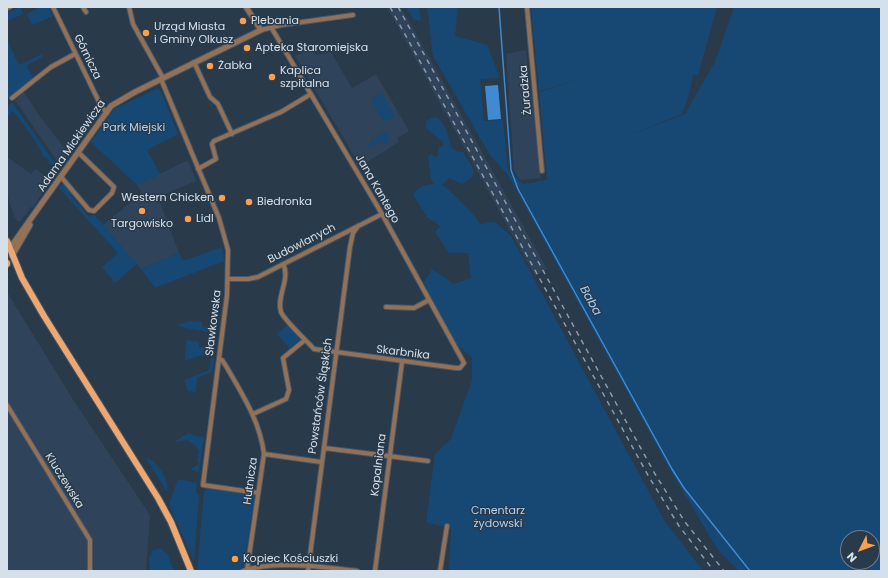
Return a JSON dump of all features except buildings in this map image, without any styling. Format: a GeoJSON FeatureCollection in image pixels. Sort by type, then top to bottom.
{"type":"FeatureCollection","features":[{"type":"Feature","properties":{"kind":"main road"},"geometry":{"type":"LineString","coordinates":[[7,241],[8,250],[44,316],[158,498],[171,522],[191,571]]}},
{"type":"Feature","properties":{"kind":"main road"},"geometry":{"type":"LineString","coordinates":[[7,263],[12,256]]}},
{"type":"Feature","properties":{"kind":"street","name":"Górnicza"},"geometry":{"type":"LineString","coordinates":[[53,7],[101,106],[107,113]]}},
{"type":"Feature","properties":{"kind":"street"},"geometry":{"type":"LineString","coordinates":[[129,8],[135,7]]}},
{"type":"Feature","properties":{"kind":"street"},"geometry":{"type":"LineString","coordinates":[[246,7],[261,30]]}},
{"type":"Feature","properties":{"kind":"street","name":"Żuradzka"},"geometry":{"type":"LineString","coordinates":[[528,7],[542,171]]}},
{"type":"Feature","properties":{"kind":"street","name":"Sławkowska"},"geometry":{"type":"LineString","coordinates":[[129,8],[132,22],[162,79],[225,236],[229,262],[228,279],[203,485],[258,493]]}},
{"type":"Feature","properties":{"kind":"street","name":"Adama Mickiewicza"},"geometry":{"type":"LineString","coordinates":[[8,250],[62,178],[107,113],[119,100],[261,30],[271,27],[353,15]]}},
{"type":"Feature","properties":{"kind":"street","name":"Jana Kantego"},"geometry":{"type":"LineString","coordinates":[[271,27],[382,214],[464,363]]}},
{"type":"Feature","properties":{"kind":"street"},"geometry":{"type":"LineString","coordinates":[[12,98],[51,67],[75,54]]}},
{"type":"Feature","properties":{"kind":"street"},"geometry":{"type":"LineString","coordinates":[[194,62],[210,97],[218,104],[232,134]]}},
{"type":"Feature","properties":{"kind":"street"},"geometry":{"type":"LineString","coordinates":[[198,168],[216,159],[212,144],[214,141],[281,112],[311,94]]}},
{"type":"Feature","properties":{"kind":"street"},"geometry":{"type":"LineString","coordinates":[[62,178],[89,210],[94,212],[112,193],[114,187],[79,153]]}},
{"type":"Feature","properties":{"kind":"street","name":"Budowlanych"},"geometry":{"type":"LineString","coordinates":[[228,279],[253,278],[382,214]]}},
{"type":"Feature","properties":{"kind":"street","name":"Adama Mickiewicza"},"geometry":{"type":"LineString","coordinates":[[12,256],[35,215]]}},
{"type":"Feature","properties":{"kind":"street","name":"Powstańców Śląskich"},"geometry":{"type":"LineString","coordinates":[[308,571],[351,238],[358,226]]}},
{"type":"Feature","properties":{"kind":"street","name":"Skarbnika"},"geometry":{"type":"LineString","coordinates":[[283,264],[286,272],[281,312],[314,349],[402,362],[456,368],[460,368],[464,363]]}},
{"type":"Feature","properties":{"kind":"street"},"geometry":{"type":"LineString","coordinates":[[386,307],[414,308],[429,300]]}},
{"type":"Feature","properties":{"kind":"street"},"geometry":{"type":"LineString","coordinates":[[253,414],[286,399],[289,390],[283,358],[305,340]]}},
{"type":"Feature","properties":{"kind":"street","name":"Hutnicza"},"geometry":{"type":"LineString","coordinates":[[218,359],[222,360],[226,366],[253,414],[263,444],[264,454],[245,570]]}},
{"type":"Feature","properties":{"kind":"street","name":"Kopalniana"},"geometry":{"type":"LineString","coordinates":[[374,571],[402,362]]}},
{"type":"Feature","properties":{"kind":"street","name":"Kluczewska"},"geometry":{"type":"LineString","coordinates":[[7,405],[90,540],[90,571]]}},
{"type":"Feature","properties":{"kind":"street"},"geometry":{"type":"LineString","coordinates":[[324,448],[428,461]]}},
{"type":"Feature","properties":{"kind":"street"},"geometry":{"type":"LineString","coordinates":[[264,454],[321,462]]}},
{"type":"Feature","properties":{"kind":"street"},"geometry":{"type":"LineString","coordinates":[[440,571],[447,526]]}},
{"type":"Feature","properties":{"kind":"street"},"geometry":{"type":"LineString","coordinates":[[245,570],[309,565],[357,571]]}},
{"type":"Feature","properties":{"kind":"shaded area"},"geometry":{"type":"Polygon","coordinates":[[[387,7],[401,7],[547,269],[535,276],[387,7]]]}},
{"type":"Feature","properties":{"kind":"shaded area"},"geometry":{"type":"Polygon","coordinates":[[[311,49],[315,54],[319,55],[331,52],[352,88],[376,74],[409,131],[397,138],[399,142],[362,165],[359,161],[358,162],[295,56],[311,49]]]}},
{"type":"Feature","properties":{"kind":"shaded area"},"geometry":{"type":"Polygon","coordinates":[[[526,50],[541,178],[519,180],[514,170],[506,54],[526,50]]]}},
{"type":"Feature","properties":{"kind":"shaded area"},"geometry":{"type":"Polygon","coordinates":[[[498,85],[501,119],[488,120],[485,86],[498,85]]]}},
{"type":"Feature","properties":{"kind":"shaded area"},"geometry":{"type":"Polygon","coordinates":[[[24,92],[41,118],[69,154],[59,164],[15,100],[24,92]]]}},
{"type":"Feature","properties":{"kind":"shaded area"},"geometry":{"type":"Polygon","coordinates":[[[7,157],[31,174],[35,169],[51,180],[33,207],[31,207],[21,221],[18,222],[14,216],[7,194],[7,157]]]}},
{"type":"Feature","properties":{"kind":"shaded area","name":"Targowisko"},"geometry":{"type":"Polygon","coordinates":[[[188,160],[196,181],[158,197],[179,253],[141,269],[103,225],[142,193],[137,185],[188,160]]]}},
{"type":"Feature","properties":{"kind":"shaded area"},"geometry":{"type":"Polygon","coordinates":[[[7,292],[72,398],[150,515],[146,571],[7,571],[7,292]]]}},
{"type":"Feature","properties":{"kind":"green space"},"geometry":{"type":"Polygon","coordinates":[[[20,7],[23,14],[7,21],[7,13],[20,7]]]}},
{"type":"Feature","properties":{"kind":"green space"},"geometry":{"type":"Polygon","coordinates":[[[40,7],[49,7],[53,16],[32,25],[27,14],[40,7]]]}},
{"type":"Feature","properties":{"kind":"green space"},"geometry":{"type":"Polygon","coordinates":[[[405,7],[419,7],[421,21],[415,20],[405,7]]]}},
{"type":"Feature","properties":{"kind":"green space"},"geometry":{"type":"Polygon","coordinates":[[[427,7],[458,7],[455,36],[487,45],[500,78],[480,79],[484,121],[503,120],[508,170],[523,184],[547,180],[539,92],[581,79],[539,91],[531,7],[717,7],[698,75],[693,75],[689,95],[682,114],[622,138],[685,114],[715,62],[734,7],[881,7],[881,571],[739,571],[718,550],[669,468],[508,175],[490,155],[433,56],[427,7]]]}},
{"type":"Feature","properties":{"kind":"green space"},"geometry":{"type":"Polygon","coordinates":[[[7,40],[19,65],[42,54],[43,57],[26,66],[33,77],[32,79],[9,98],[7,95],[7,40]]]}},
{"type":"Feature","properties":{"kind":"green space","name":"Park Miejski"},"geometry":{"type":"Polygon","coordinates":[[[158,88],[162,94],[178,134],[147,150],[160,174],[137,185],[91,142],[114,109],[158,88]]]}},
{"type":"Feature","properties":{"kind":"green space"},"geometry":{"type":"Polygon","coordinates":[[[382,93],[395,116],[384,122],[371,100],[382,93]]]}},
{"type":"Feature","properties":{"kind":"green space"},"geometry":{"type":"Polygon","coordinates":[[[12,102],[55,163],[51,165],[48,163],[49,160],[43,156],[30,133],[12,111],[7,118],[7,106],[12,102]]]}},
{"type":"Feature","properties":{"kind":"green space","name":"Cmentarz żydowski"},"geometry":{"type":"Polygon","coordinates":[[[430,118],[438,118],[441,121],[447,131],[451,147],[456,151],[463,152],[472,166],[474,173],[462,184],[449,178],[442,185],[474,215],[480,224],[495,222],[511,236],[664,520],[703,571],[449,571],[451,529],[426,522],[435,454],[451,439],[472,380],[472,358],[456,343],[432,303],[424,282],[432,269],[454,284],[471,278],[468,253],[449,253],[435,232],[440,226],[427,217],[414,196],[419,188],[434,184],[431,180],[428,157],[431,154],[436,157],[438,155],[439,147],[443,146],[443,142],[426,128],[426,122],[430,118]]]}},
{"type":"Feature","properties":{"kind":"green space"},"geometry":{"type":"Polygon","coordinates":[[[388,131],[389,133],[387,135],[390,141],[384,144],[382,141],[370,148],[368,145],[371,143],[370,140],[372,139],[374,142],[377,140],[376,137],[388,131]]]}},
{"type":"Feature","properties":{"kind":"green space"},"geometry":{"type":"Polygon","coordinates":[[[64,182],[72,192],[71,196],[89,217],[94,214],[137,264],[115,283],[102,267],[118,253],[59,188],[64,182]]]}},
{"type":"Feature","properties":{"kind":"green space"},"geometry":{"type":"Polygon","coordinates":[[[222,247],[224,261],[155,288],[141,269],[179,253],[183,261],[222,247]]]}},
{"type":"Feature","properties":{"kind":"green space"},"geometry":{"type":"Polygon","coordinates":[[[190,321],[202,322],[202,327],[217,329],[215,343],[212,341],[213,333],[177,325],[190,321]]]}},
{"type":"Feature","properties":{"kind":"green space"},"geometry":{"type":"Polygon","coordinates":[[[288,324],[301,340],[289,348],[277,334],[288,324]]]}},
{"type":"Feature","properties":{"kind":"green space"},"geometry":{"type":"Polygon","coordinates":[[[186,340],[199,342],[199,347],[208,347],[213,345],[215,348],[185,361],[186,340]]]}},
{"type":"Feature","properties":{"kind":"green space"},"geometry":{"type":"Polygon","coordinates":[[[211,358],[214,358],[212,372],[197,378],[196,392],[188,391],[184,380],[209,370],[211,358]]]}},
{"type":"Feature","properties":{"kind":"green space"},"geometry":{"type":"Polygon","coordinates":[[[189,433],[195,436],[204,437],[199,471],[197,472],[190,469],[199,464],[197,460],[199,451],[195,445],[187,440],[173,442],[189,433]]]}},
{"type":"Feature","properties":{"kind":"green space"},"geometry":{"type":"Polygon","coordinates":[[[146,458],[154,462],[162,472],[167,483],[167,492],[146,458]]]}},
{"type":"Feature","properties":{"kind":"green space"},"geometry":{"type":"Polygon","coordinates":[[[178,479],[197,483],[196,493],[199,495],[194,562],[169,504],[178,479]]]}},
{"type":"Feature","properties":{"kind":"green space"},"geometry":{"type":"Polygon","coordinates":[[[211,488],[255,496],[243,570],[197,571],[204,492],[211,488]]]}},
{"type":"Feature","properties":{"kind":"green space"},"geometry":{"type":"Polygon","coordinates":[[[160,548],[168,555],[174,571],[150,571],[149,558],[153,550],[160,548]]]}},
{"type":"Feature","properties":{"kind":"waterway","name":"Baba"},"geometry":{"type":"LineString","coordinates":[[499,7],[511,170],[518,189],[672,469],[684,488],[750,571]]}},
{"type":"Feature","properties":{"kind":"railway"},"geometry":{"type":"LineString","coordinates":[[390,7],[649,477],[679,526],[714,571]]}},
{"type":"Feature","properties":{"kind":"railway"},"geometry":{"type":"LineString","coordinates":[[398,7],[655,474],[685,522],[724,571]]}},
{"type":"Feature","properties":{"kind":"place","name":"Plebania"},"geometry":{"type":"Point","coordinates":[243,21]}},
{"type":"Feature","properties":{"kind":"place","name":"Urząd Miasta i Gminy Olkusz"},"geometry":{"type":"Point","coordinates":[146,33]}},
{"type":"Feature","properties":{"kind":"place","name":"Apteka Staromiejska"},"geometry":{"type":"Point","coordinates":[247,48]}},
{"type":"Feature","properties":{"kind":"place","name":"Żabka"},"geometry":{"type":"Point","coordinates":[210,66]}},
{"type":"Feature","properties":{"kind":"place","name":"Kaplica szpitalna"},"geometry":{"type":"Point","coordinates":[272,77]}},
{"type":"Feature","properties":{"kind":"place","name":"Western Chicken"},"geometry":{"type":"Point","coordinates":[222,198]}},
{"type":"Feature","properties":{"kind":"place","name":"Biedronka"},"geometry":{"type":"Point","coordinates":[249,202]}},
{"type":"Feature","properties":{"kind":"place","name":"Targowisko"},"geometry":{"type":"Point","coordinates":[142,211]}},
{"type":"Feature","properties":{"kind":"place","name":"Lidl"},"geometry":{"type":"Point","coordinates":[188,219]}},
{"type":"Feature","properties":{"kind":"place","name":"Kopiec Kościuszki"},"geometry":{"type":"Point","coordinates":[235,559]}}]}
